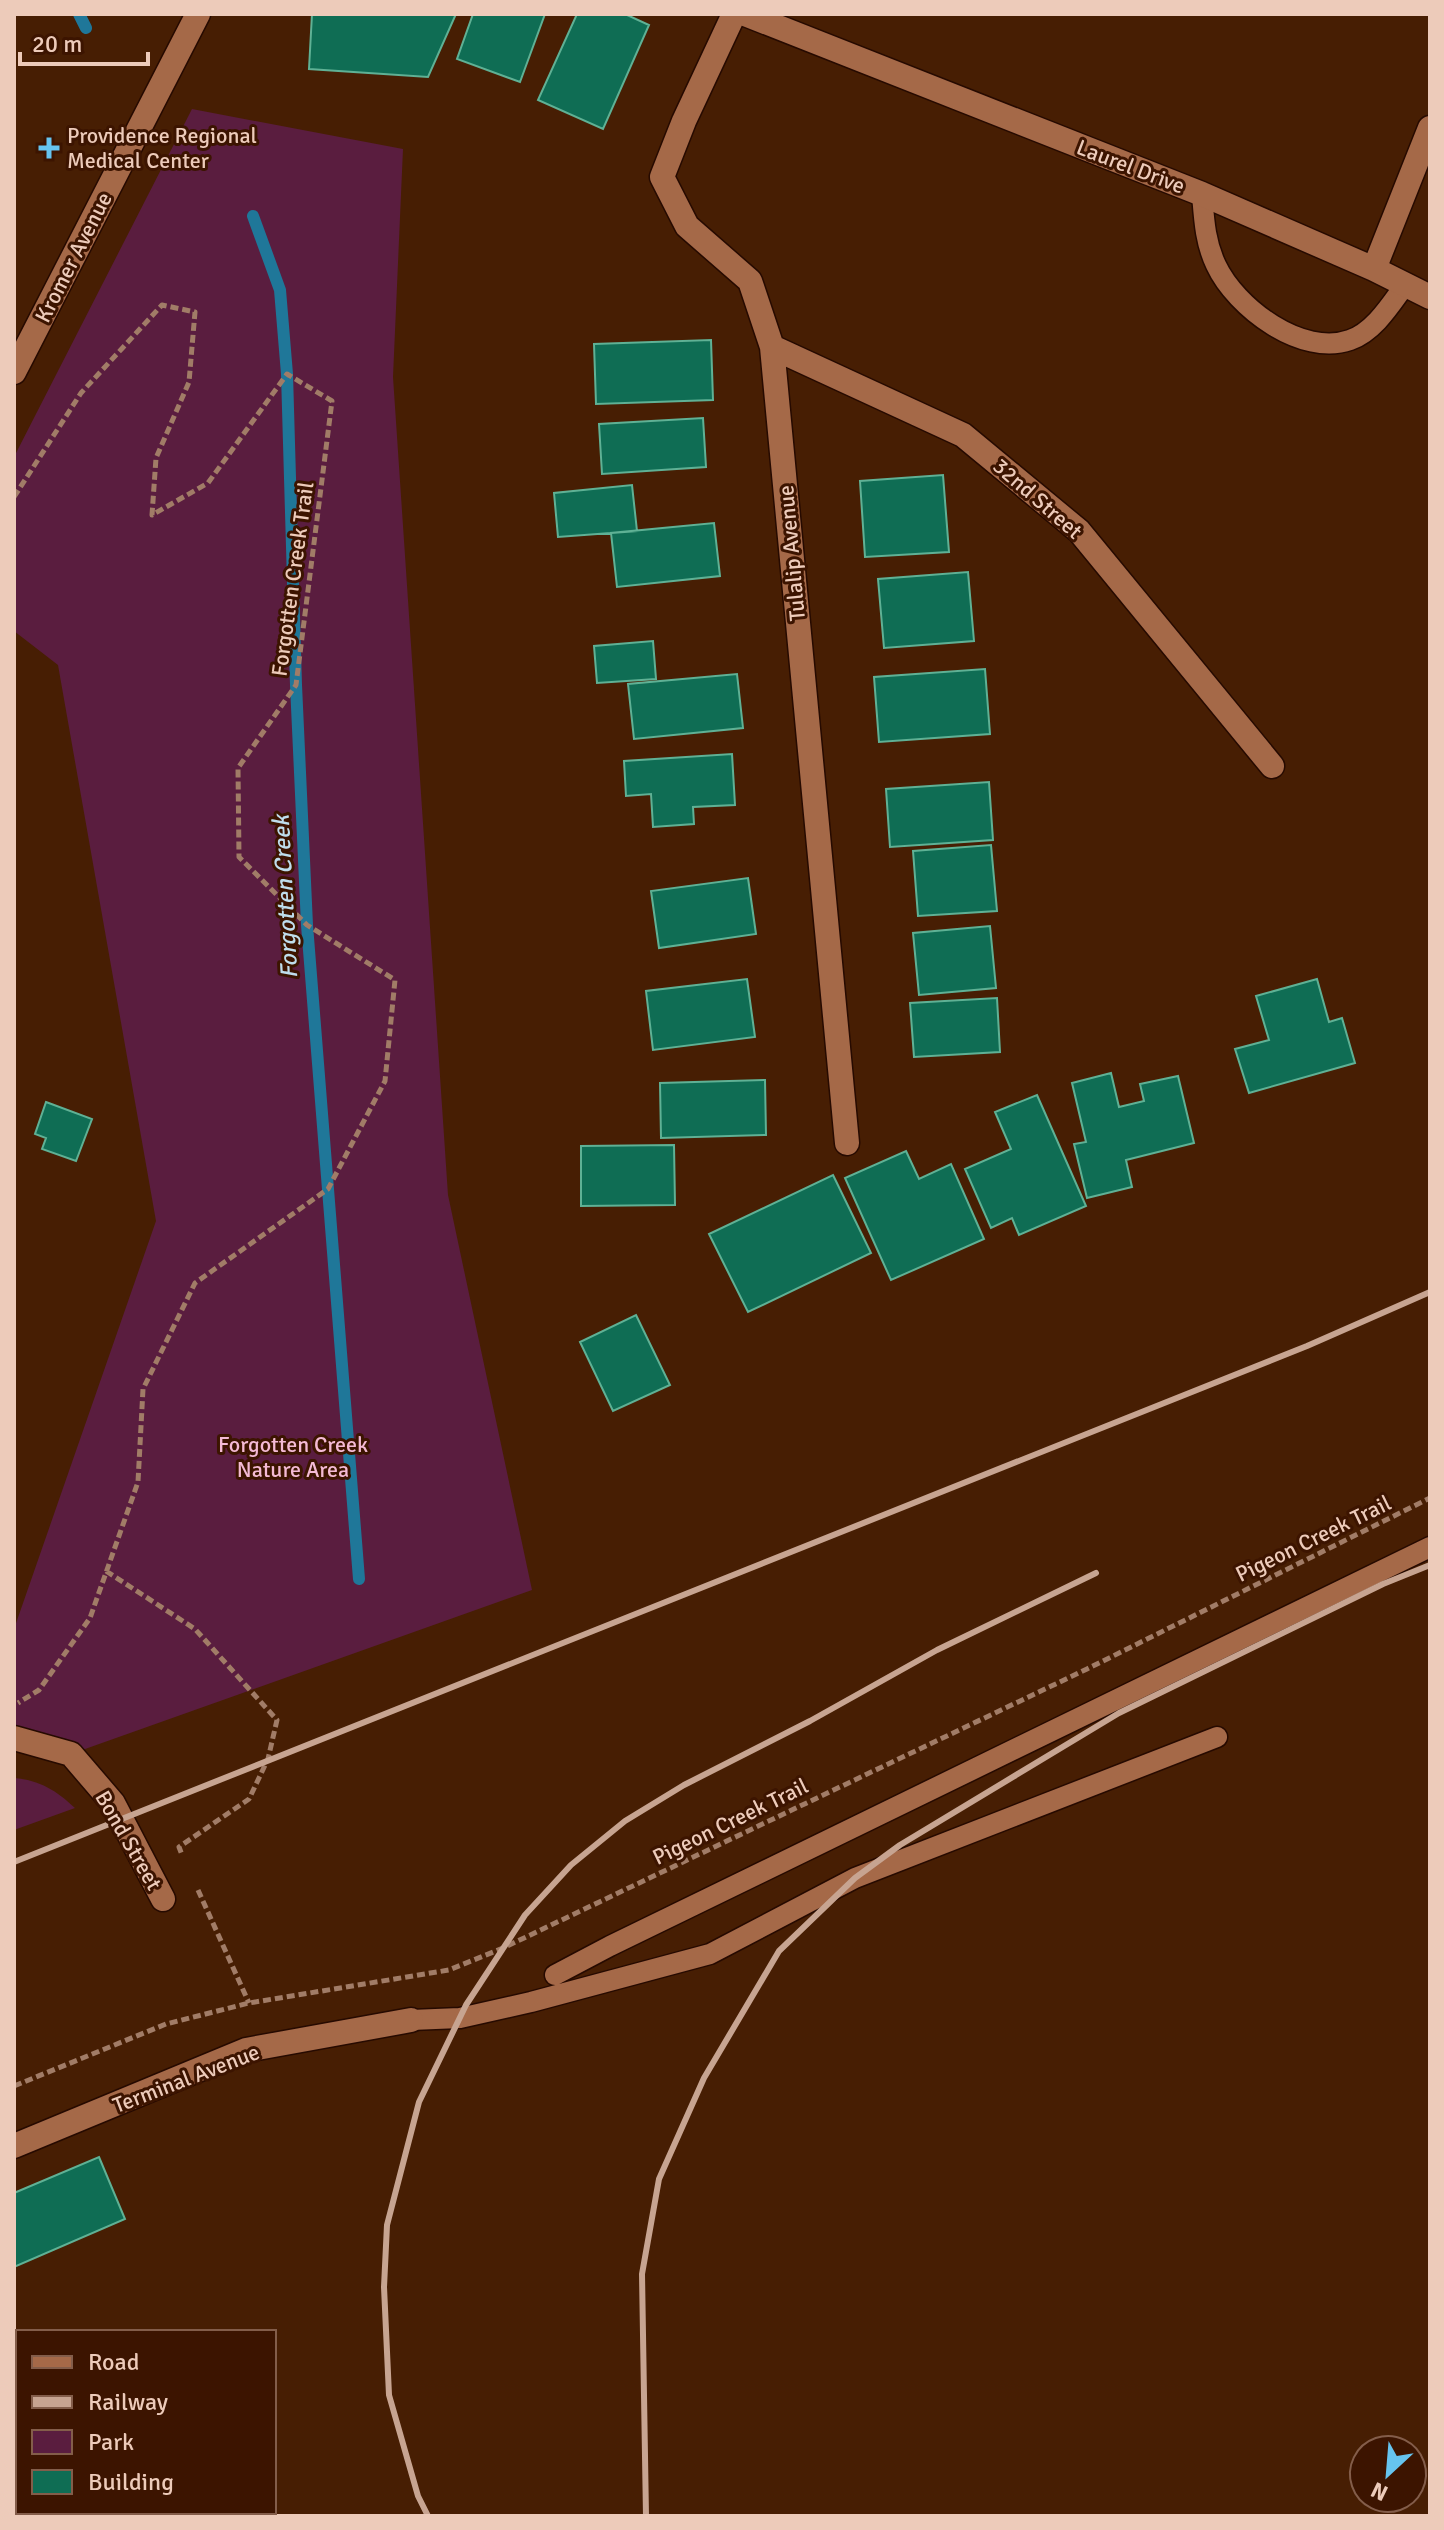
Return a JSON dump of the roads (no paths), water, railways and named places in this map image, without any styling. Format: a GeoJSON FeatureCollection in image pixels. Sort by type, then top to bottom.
{"type":"FeatureCollection","features":[{"type":"Feature","properties":{"kind":"street","name":"Kromer Avenue"},"geometry":{"type":"LineString","coordinates":[[14,372],[198,14]]}},
{"type":"Feature","properties":{"kind":"street","name":"Tulalip Avenue"},"geometry":{"type":"LineString","coordinates":[[734,14],[684,121],[662,177],[687,226],[750,281],[772,347],[847,1143]]}},
{"type":"Feature","properties":{"kind":"street","name":"Laurel Drive"},"geometry":{"type":"LineString","coordinates":[[745,14],[1202,194],[1374,269],[1430,297]]}},
{"type":"Feature","properties":{"kind":"street"},"geometry":{"type":"LineString","coordinates":[[1374,269],[1430,128]]}},
{"type":"Feature","properties":{"kind":"street","name":"32nd Street"},"geometry":{"type":"LineString","coordinates":[[772,347],[963,435],[1079,531],[1272,766]]}},
{"type":"Feature","properties":{"kind":"street","name":"Bond Street"},"geometry":{"type":"LineString","coordinates":[[14,1738],[71,1754],[113,1803],[163,1899]]}},
{"type":"Feature","properties":{"kind":"street","name":"Terminal Avenue"},"geometry":{"type":"LineString","coordinates":[[14,2146],[246,2050],[411,2020]]}},
{"type":"Feature","properties":{"kind":"lane"},"geometry":{"type":"LineString","coordinates":[[1202,194],[1205,235],[1216,267],[1232,289],[1266,322],[1291,335],[1322,345],[1349,341],[1361,335],[1378,319],[1405,285]]}},
{"type":"Feature","properties":{"kind":"lane"},"geometry":{"type":"LineString","coordinates":[[555,1975],[1430,1547]]}},
{"type":"Feature","properties":{"kind":"lane"},"geometry":{"type":"LineString","coordinates":[[411,2020],[460,2018],[710,1954],[855,1878],[1217,1737]]}},
{"type":"Feature","properties":{"kind":"waterway","name":"Forgotten Creek"},"geometry":{"type":"LineString","coordinates":[[79,14],[86,28]]}},
{"type":"Feature","properties":{"kind":"waterway","name":"Forgotten Creek"},"geometry":{"type":"LineString","coordinates":[[253,216],[280,290],[287,374],[307,925],[359,1579]]}},
{"type":"Feature","properties":{"kind":"railway"},"geometry":{"type":"LineString","coordinates":[[14,1862],[1307,1346],[1430,1292]]}},
{"type":"Feature","properties":{"kind":"railway"},"geometry":{"type":"LineString","coordinates":[[646,2516],[642,2274],[659,2179],[704,2078],[779,1951],[855,1878],[900,1845],[1119,1713],[1383,1584],[1430,1565]]}},
{"type":"Feature","properties":{"kind":"railway"},"geometry":{"type":"LineString","coordinates":[[428,2516],[418,2496],[389,2395],[384,2287],[387,2225],[419,2102],[466,2005],[525,1915],[571,1865],[625,1821],[684,1785],[810,1721],[937,1650],[1096,1573]]}},
{"type":"Feature","properties":{"kind":"place","name":"Providence Regional Medical Center"},"geometry":{"type":"Point","coordinates":[49,148]}},
{"type":"Feature","properties":{"kind":"park label","name":"Forgotten Creek Nature Area"},"geometry":{"type":"Point","coordinates":[293,1456]}}]}
